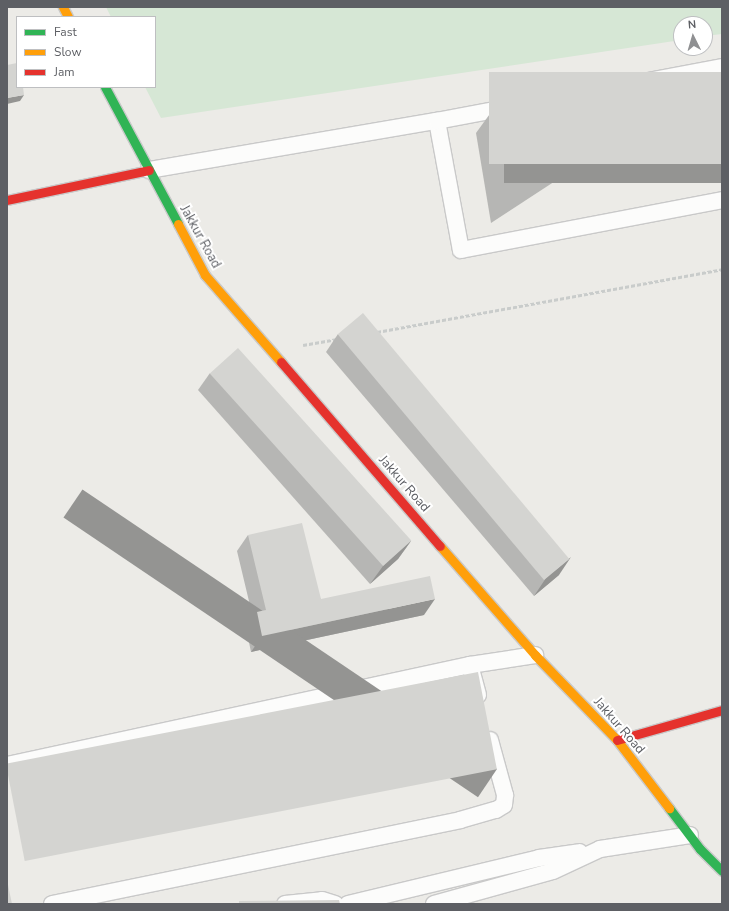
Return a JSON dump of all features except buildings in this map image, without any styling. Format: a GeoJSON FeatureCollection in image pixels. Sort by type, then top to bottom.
{"type":"FeatureCollection","features":[{"type":"Feature","properties":{"kind":"street"},"geometry":{"type":"LineString","coordinates":[[63,7],[68,16]]}},
{"type":"Feature","properties":{"kind":"street","name":"Jakkur Road"},"geometry":{"type":"LineString","coordinates":[[106,88],[205,275],[534,655],[617,740],[690,835],[722,871]]}},
{"type":"Feature","properties":{"kind":"street"},"geometry":{"type":"LineString","coordinates":[[7,200],[149,170]]}},
{"type":"Feature","properties":{"kind":"street"},"geometry":{"type":"LineString","coordinates":[[617,740],[722,710]]}},
{"type":"Feature","properties":{"kind":"lane"},"geometry":{"type":"LineString","coordinates":[[149,170],[437,121],[722,67]]}},
{"type":"Feature","properties":{"kind":"lane"},"geometry":{"type":"LineString","coordinates":[[437,121],[461,250],[722,200]]}},
{"type":"Feature","properties":{"kind":"lane"},"geometry":{"type":"LineString","coordinates":[[7,765],[470,665],[534,655]]}},
{"type":"Feature","properties":{"kind":"lane"},"geometry":{"type":"LineString","coordinates":[[52,904],[460,820],[496,810],[504,804],[505,795],[470,665]]}},
{"type":"Feature","properties":{"kind":"lane"},"geometry":{"type":"LineString","coordinates":[[348,904],[539,858],[690,835]]}},
{"type":"Feature","properties":{"kind":"lane"},"geometry":{"type":"LineString","coordinates":[[434,904],[553,871],[600,849]]}},
{"type":"Feature","properties":{"kind":"lane"},"geometry":{"type":"LineString","coordinates":[[285,904],[322,900],[335,904]]}},
{"type":"Feature","properties":{"kind":"path"},"geometry":{"type":"LineString","coordinates":[[372,333],[722,269]]}},
{"type":"Feature","properties":{"kind":"path"},"geometry":{"type":"LineString","coordinates":[[271,351],[341,338]]}},
{"type":"Feature","properties":{"kind":"green space"},"geometry":{"type":"Polygon","coordinates":[[[106,7],[722,7],[722,34],[713,35],[713,16],[673,16],[673,41],[161,118],[146,88],[156,88],[156,16],[110,16],[106,7]]]}},
{"type":"Feature","properties":{"kind":"traffic: fast"},"geometry":{"type":"LineString","coordinates":[[106,88],[178,224]]}},
{"type":"Feature","properties":{"kind":"traffic: fast"},"geometry":{"type":"LineString","coordinates":[[669,808],[700,849],[722,871]]}},
{"type":"Feature","properties":{"kind":"traffic: slow"},"geometry":{"type":"LineString","coordinates":[[63,7],[68,16]]}},
{"type":"Feature","properties":{"kind":"traffic: slow"},"geometry":{"type":"LineString","coordinates":[[178,224],[205,275],[281,362]]}},
{"type":"Feature","properties":{"kind":"traffic: slow"},"geometry":{"type":"LineString","coordinates":[[440,546],[535,655],[617,740],[669,808]]}},
{"type":"Feature","properties":{"kind":"traffic: jam"},"geometry":{"type":"LineString","coordinates":[[7,200],[149,170]]}},
{"type":"Feature","properties":{"kind":"traffic: jam"},"geometry":{"type":"LineString","coordinates":[[281,362],[440,546]]}},
{"type":"Feature","properties":{"kind":"traffic: jam"},"geometry":{"type":"LineString","coordinates":[[617,740],[722,710]]}}]}
